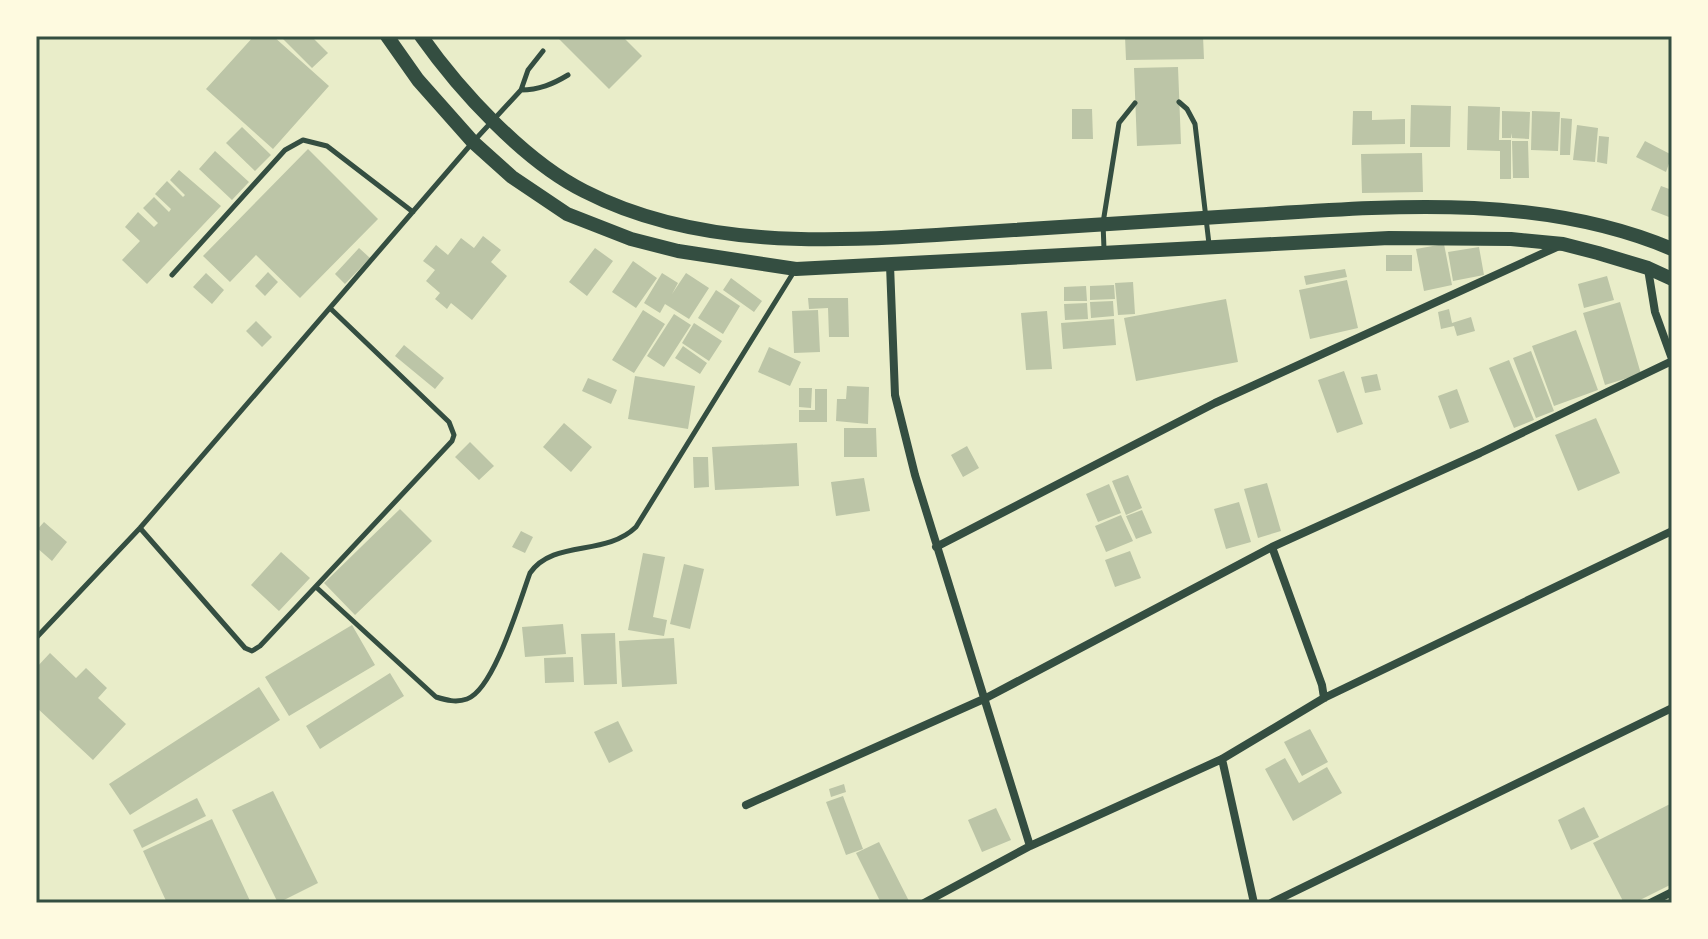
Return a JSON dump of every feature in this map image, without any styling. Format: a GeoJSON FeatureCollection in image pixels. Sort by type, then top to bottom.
{"type":"FeatureCollection","features":[{"type":"Feature","properties":{"kind":"main road"},"geometry":{"type":"LineString","coordinates":[[387,36],[418,80],[473,142],[512,177],[567,214],[631,239],[678,251],[796,269],[1389,238],[1511,239],[1563,244],[1648,268],[1672,279]]}},
{"type":"Feature","properties":{"kind":"main road"},"geometry":{"type":"LineString","coordinates":[[421,36],[438,59],[533,159],[584,191],[637,212],[685,226],[741,236],[868,239],[1378,207],[1508,210],[1608,227],[1672,249]]}},
{"type":"Feature","properties":{"kind":"street"},"geometry":{"type":"LineString","coordinates":[[936,547],[1215,403],[1563,244]]}},
{"type":"Feature","properties":{"kind":"street"},"geometry":{"type":"LineString","coordinates":[[890,265],[895,395],[936,547],[986,698],[1030,846]]}},
{"type":"Feature","properties":{"kind":"street"},"geometry":{"type":"LineString","coordinates":[[746,805],[986,698],[1272,547],[1480,453],[1672,360],[1655,312],[1648,268]]}},
{"type":"Feature","properties":{"kind":"street"},"geometry":{"type":"LineString","coordinates":[[924,903],[1030,846],[1222,759],[1324,698],[1672,531]]}},
{"type":"Feature","properties":{"kind":"street"},"geometry":{"type":"LineString","coordinates":[[1272,547],[1324,698]]}},
{"type":"Feature","properties":{"kind":"street"},"geometry":{"type":"LineString","coordinates":[[1271,903],[1672,708]]}},
{"type":"Feature","properties":{"kind":"street"},"geometry":{"type":"LineString","coordinates":[[1222,759],[1254,903]]}},
{"type":"Feature","properties":{"kind":"street"},"geometry":{"type":"LineString","coordinates":[[1650,903],[1672,892]]}},
{"type":"Feature","properties":{"kind":"lane"},"geometry":{"type":"LineString","coordinates":[[36,638],[140,528],[521,90],[528,70],[543,51]]}},
{"type":"Feature","properties":{"kind":"lane"},"geometry":{"type":"LineString","coordinates":[[521,90],[549,85],[568,75]]}},
{"type":"Feature","properties":{"kind":"lane"},"geometry":{"type":"LineString","coordinates":[[1179,102],[1195,124],[1210,249]]}},
{"type":"Feature","properties":{"kind":"lane"},"geometry":{"type":"LineString","coordinates":[[1104,254],[1103,223],[1119,123],[1135,103]]}},
{"type":"Feature","properties":{"kind":"lane"},"geometry":{"type":"LineString","coordinates":[[172,275],[285,150],[303,140],[327,146],[413,212]]}},
{"type":"Feature","properties":{"kind":"lane"},"geometry":{"type":"LineString","coordinates":[[316,587],[436,697],[454,701],[470,699],[490,678],[530,573],[538,562],[548,556],[614,543],[636,527],[796,269]]}},
{"type":"Feature","properties":{"kind":"lane"},"geometry":{"type":"LineString","coordinates":[[140,528],[245,648],[252,651],[452,441],[454,435],[449,422],[331,309]]}},
{"type":"Feature","properties":{"kind":"building"},"geometry":{"type":"Polygon","coordinates":[[[254,36],[273,36],[329,86],[273,149],[206,89],[254,36]]]}},
{"type":"Feature","properties":{"kind":"building"},"geometry":{"type":"Polygon","coordinates":[[[280,36],[311,36],[328,53],[312,68],[280,36]]]}},
{"type":"Feature","properties":{"kind":"building"},"geometry":{"type":"Polygon","coordinates":[[[556,36],[622,36],[642,56],[609,89],[556,36]]]}},
{"type":"Feature","properties":{"kind":"building"},"geometry":{"type":"Polygon","coordinates":[[[1125,36],[1203,36],[1204,59],[1126,60],[1125,36]]]}},
{"type":"Feature","properties":{"kind":"building"},"geometry":{"type":"Polygon","coordinates":[[[1178,67],[1181,144],[1137,146],[1134,68],[1178,67]]]}},
{"type":"Feature","properties":{"kind":"building"},"geometry":{"type":"Polygon","coordinates":[[[1411,105],[1451,106],[1450,147],[1410,147],[1411,105]]]}},
{"type":"Feature","properties":{"kind":"building"},"geometry":{"type":"Polygon","coordinates":[[[1468,106],[1500,107],[1499,140],[1511,140],[1511,179],[1500,179],[1500,151],[1467,150],[1468,106]]]}},
{"type":"Feature","properties":{"kind":"building"},"geometry":{"type":"Polygon","coordinates":[[[1072,109],[1092,109],[1093,139],[1072,139],[1072,109]]]}},
{"type":"Feature","properties":{"kind":"building"},"geometry":{"type":"Polygon","coordinates":[[[1353,111],[1372,111],[1372,120],[1405,119],[1405,144],[1352,145],[1353,111]]]}},
{"type":"Feature","properties":{"kind":"building"},"geometry":{"type":"Polygon","coordinates":[[[1502,111],[1530,112],[1529,139],[1512,138],[1512,133],[1511,138],[1502,138],[1502,111]]]}},
{"type":"Feature","properties":{"kind":"building"},"geometry":{"type":"Polygon","coordinates":[[[1532,111],[1560,112],[1558,151],[1531,150],[1532,111]]]}},
{"type":"Feature","properties":{"kind":"building"},"geometry":{"type":"Polygon","coordinates":[[[1561,118],[1572,119],[1570,155],[1560,155],[1561,118]]]}},
{"type":"Feature","properties":{"kind":"building"},"geometry":{"type":"Polygon","coordinates":[[[1577,125],[1598,128],[1595,162],[1573,160],[1577,125]]]}},
{"type":"Feature","properties":{"kind":"building"},"geometry":{"type":"Polygon","coordinates":[[[242,127],[271,155],[255,171],[226,143],[242,127]]]}},
{"type":"Feature","properties":{"kind":"building"},"geometry":{"type":"Polygon","coordinates":[[[1599,136],[1609,137],[1607,164],[1597,162],[1599,136]]]}},
{"type":"Feature","properties":{"kind":"building"},"geometry":{"type":"Polygon","coordinates":[[[1512,141],[1528,141],[1529,178],[1513,178],[1512,141]]]}},
{"type":"Feature","properties":{"kind":"building"},"geometry":{"type":"Polygon","coordinates":[[[1645,141],[1672,155],[1666,172],[1636,157],[1645,141]]]}},
{"type":"Feature","properties":{"kind":"building"},"geometry":{"type":"Polygon","coordinates":[[[308,149],[378,219],[300,298],[256,255],[230,282],[203,256],[308,149]]]}},
{"type":"Feature","properties":{"kind":"building"},"geometry":{"type":"Polygon","coordinates":[[[215,151],[249,182],[232,200],[199,169],[215,151]]]}},
{"type":"Feature","properties":{"kind":"building"},"geometry":{"type":"Polygon","coordinates":[[[1422,153],[1423,192],[1362,193],[1361,154],[1422,153]]]}},
{"type":"Feature","properties":{"kind":"building"},"geometry":{"type":"Polygon","coordinates":[[[179,170],[221,206],[147,284],[122,260],[140,241],[125,227],[138,212],[154,227],[158,223],[143,208],[154,197],[169,212],[171,209],[155,194],[167,181],[183,197],[185,195],[170,180],[179,170]]]}},
{"type":"Feature","properties":{"kind":"building"},"geometry":{"type":"Polygon","coordinates":[[[1661,186],[1672,190],[1669,217],[1651,210],[1661,186]]]}},
{"type":"Feature","properties":{"kind":"building"},"geometry":{"type":"Polygon","coordinates":[[[483,236],[501,250],[491,262],[507,276],[472,320],[451,303],[447,309],[435,299],[440,293],[426,281],[435,270],[423,261],[436,245],[448,255],[461,238],[474,248],[483,236]]]}},
{"type":"Feature","properties":{"kind":"building"},"geometry":{"type":"Polygon","coordinates":[[[1444,244],[1452,285],[1424,291],[1416,249],[1444,244]]]}},
{"type":"Feature","properties":{"kind":"building"},"geometry":{"type":"Polygon","coordinates":[[[1479,247],[1484,275],[1453,281],[1448,252],[1479,247]]]}},
{"type":"Feature","properties":{"kind":"building"},"geometry":{"type":"Polygon","coordinates":[[[359,248],[370,258],[345,284],[335,274],[359,248]]]}},
{"type":"Feature","properties":{"kind":"building"},"geometry":{"type":"Polygon","coordinates":[[[595,248],[613,261],[587,296],[569,282],[595,248]]]}},
{"type":"Feature","properties":{"kind":"building"},"geometry":{"type":"Polygon","coordinates":[[[1386,255],[1412,255],[1412,271],[1386,271],[1386,255]]]}},
{"type":"Feature","properties":{"kind":"building"},"geometry":{"type":"Polygon","coordinates":[[[633,261],[657,278],[636,308],[612,292],[633,261]]]}},
{"type":"Feature","properties":{"kind":"building"},"geometry":{"type":"Polygon","coordinates":[[[1345,269],[1347,277],[1306,285],[1304,276],[1345,269]]]}},
{"type":"Feature","properties":{"kind":"building"},"geometry":{"type":"Polygon","coordinates":[[[268,272],[278,282],[265,296],[255,286],[268,272]]]}},
{"type":"Feature","properties":{"kind":"building"},"geometry":{"type":"Polygon","coordinates":[[[206,273],[224,290],[212,304],[193,287],[206,273]]]}},
{"type":"Feature","properties":{"kind":"building"},"geometry":{"type":"Polygon","coordinates":[[[662,273],[678,283],[672,294],[686,273],[709,288],[689,319],[665,304],[660,313],[644,303],[662,273]]]}},
{"type":"Feature","properties":{"kind":"building"},"geometry":{"type":"Polygon","coordinates":[[[1607,276],[1614,300],[1584,308],[1578,284],[1607,276]]]}},
{"type":"Feature","properties":{"kind":"building"},"geometry":{"type":"Polygon","coordinates":[[[731,278],[762,301],[754,312],[723,290],[731,278]]]}},
{"type":"Feature","properties":{"kind":"building"},"geometry":{"type":"Polygon","coordinates":[[[1347,280],[1358,328],[1310,339],[1299,290],[1347,280]]]}},
{"type":"Feature","properties":{"kind":"building"},"geometry":{"type":"Polygon","coordinates":[[[1133,282],[1135,314],[1118,315],[1115,283],[1133,282]]]}},
{"type":"Feature","properties":{"kind":"building"},"geometry":{"type":"Polygon","coordinates":[[[1114,285],[1115,299],[1090,300],[1090,286],[1114,285]]]}},
{"type":"Feature","properties":{"kind":"building"},"geometry":{"type":"Polygon","coordinates":[[[1086,286],[1087,301],[1064,301],[1064,287],[1086,286]]]}},
{"type":"Feature","properties":{"kind":"building"},"geometry":{"type":"Polygon","coordinates":[[[716,290],[740,306],[723,334],[698,318],[716,290]]]}},
{"type":"Feature","properties":{"kind":"building"},"geometry":{"type":"Polygon","coordinates":[[[808,298],[848,298],[849,337],[829,337],[828,308],[809,309],[808,298]]]}},
{"type":"Feature","properties":{"kind":"building"},"geometry":{"type":"Polygon","coordinates":[[[1226,299],[1238,362],[1136,381],[1124,318],[1226,299]]]}},
{"type":"Feature","properties":{"kind":"building"},"geometry":{"type":"Polygon","coordinates":[[[1113,301],[1114,316],[1091,318],[1090,302],[1113,301]]]}},
{"type":"Feature","properties":{"kind":"building"},"geometry":{"type":"Polygon","coordinates":[[[1620,302],[1641,374],[1605,385],[1583,313],[1620,302]]]}},
{"type":"Feature","properties":{"kind":"building"},"geometry":{"type":"Polygon","coordinates":[[[1087,303],[1088,319],[1065,320],[1064,304],[1087,303]]]}},
{"type":"Feature","properties":{"kind":"building"},"geometry":{"type":"Polygon","coordinates":[[[1449,309],[1452,323],[1471,317],[1475,331],[1457,336],[1454,326],[1441,329],[1438,312],[1449,309]]]}},
{"type":"Feature","properties":{"kind":"building"},"geometry":{"type":"Polygon","coordinates":[[[643,310],[665,324],[634,373],[612,360],[643,310]]]}},
{"type":"Feature","properties":{"kind":"building"},"geometry":{"type":"Polygon","coordinates":[[[818,310],[820,352],[794,353],[792,311],[818,310]]]}},
{"type":"Feature","properties":{"kind":"building"},"geometry":{"type":"Polygon","coordinates":[[[1047,311],[1052,369],[1026,370],[1021,313],[1047,311]]]}},
{"type":"Feature","properties":{"kind":"building"},"geometry":{"type":"Polygon","coordinates":[[[674,314],[691,325],[664,367],[647,356],[674,314]]]}},
{"type":"Feature","properties":{"kind":"building"},"geometry":{"type":"Polygon","coordinates":[[[1114,319],[1116,345],[1063,349],[1061,323],[1114,319]]]}},
{"type":"Feature","properties":{"kind":"building"},"geometry":{"type":"Polygon","coordinates":[[[256,321],[272,337],[262,347],[246,331],[256,321]]]}},
{"type":"Feature","properties":{"kind":"building"},"geometry":{"type":"Polygon","coordinates":[[[694,323],[722,341],[709,361],[682,343],[694,323]]]}},
{"type":"Feature","properties":{"kind":"building"},"geometry":{"type":"Polygon","coordinates":[[[1576,330],[1598,390],[1554,406],[1532,346],[1576,330]]]}},
{"type":"Feature","properties":{"kind":"building"},"geometry":{"type":"Polygon","coordinates":[[[404,345],[444,378],[435,389],[395,356],[404,345]]]}},
{"type":"Feature","properties":{"kind":"building"},"geometry":{"type":"Polygon","coordinates":[[[683,346],[707,363],[700,374],[675,358],[683,346]]]}},
{"type":"Feature","properties":{"kind":"building"},"geometry":{"type":"Polygon","coordinates":[[[769,347],[801,362],[790,386],[758,372],[769,347]]]}},
{"type":"Feature","properties":{"kind":"building"},"geometry":{"type":"Polygon","coordinates":[[[1531,351],[1554,411],[1536,418],[1513,358],[1531,351]]]}},
{"type":"Feature","properties":{"kind":"building"},"geometry":{"type":"Polygon","coordinates":[[[1509,360],[1534,420],[1514,428],[1489,368],[1509,360]]]}},
{"type":"Feature","properties":{"kind":"building"},"geometry":{"type":"Polygon","coordinates":[[[1344,371],[1363,424],[1337,433],[1318,380],[1344,371]]]}},
{"type":"Feature","properties":{"kind":"building"},"geometry":{"type":"Polygon","coordinates":[[[1377,374],[1381,390],[1365,393],[1361,377],[1377,374]]]}},
{"type":"Feature","properties":{"kind":"building"},"geometry":{"type":"Polygon","coordinates":[[[635,376],[695,386],[688,429],[628,419],[635,376]]]}},
{"type":"Feature","properties":{"kind":"building"},"geometry":{"type":"Polygon","coordinates":[[[588,378],[617,390],[611,404],[582,391],[588,378]]]}},
{"type":"Feature","properties":{"kind":"building"},"geometry":{"type":"Polygon","coordinates":[[[847,386],[869,387],[868,424],[836,421],[837,399],[846,399],[847,386]]]}},
{"type":"Feature","properties":{"kind":"building"},"geometry":{"type":"Polygon","coordinates":[[[799,388],[812,388],[811,408],[799,407],[799,388]]]}},
{"type":"Feature","properties":{"kind":"building"},"geometry":{"type":"Polygon","coordinates":[[[815,389],[827,389],[827,422],[799,422],[799,410],[815,410],[815,389]]]}},
{"type":"Feature","properties":{"kind":"building"},"geometry":{"type":"Polygon","coordinates":[[[1457,389],[1469,422],[1450,429],[1438,396],[1457,389]]]}},
{"type":"Feature","properties":{"kind":"building"},"geometry":{"type":"Polygon","coordinates":[[[1596,418],[1620,473],[1578,491],[1555,435],[1596,418]]]}},
{"type":"Feature","properties":{"kind":"building"},"geometry":{"type":"Polygon","coordinates":[[[564,423],[592,447],[571,472],[543,447],[564,423]]]}},
{"type":"Feature","properties":{"kind":"building"},"geometry":{"type":"Polygon","coordinates":[[[844,428],[876,428],[877,457],[844,457],[844,428]]]}},
{"type":"Feature","properties":{"kind":"building"},"geometry":{"type":"Polygon","coordinates":[[[470,442],[494,466],[479,480],[455,457],[470,442]]]}},
{"type":"Feature","properties":{"kind":"building"},"geometry":{"type":"Polygon","coordinates":[[[797,443],[799,486],[715,490],[712,447],[797,443]]]}},
{"type":"Feature","properties":{"kind":"building"},"geometry":{"type":"Polygon","coordinates":[[[967,446],[979,468],[963,477],[951,455],[967,446]]]}},
{"type":"Feature","properties":{"kind":"building"},"geometry":{"type":"Polygon","coordinates":[[[693,457],[708,457],[709,487],[694,488],[693,457]]]}},
{"type":"Feature","properties":{"kind":"building"},"geometry":{"type":"Polygon","coordinates":[[[1128,475],[1142,508],[1126,515],[1112,481],[1128,475]]]}},
{"type":"Feature","properties":{"kind":"building"},"geometry":{"type":"Polygon","coordinates":[[[864,478],[870,511],[836,516],[831,482],[864,478]]]}},
{"type":"Feature","properties":{"kind":"building"},"geometry":{"type":"Polygon","coordinates":[[[1267,483],[1281,531],[1258,538],[1244,489],[1267,483]]]}},
{"type":"Feature","properties":{"kind":"building"},"geometry":{"type":"Polygon","coordinates":[[[1109,484],[1121,513],[1098,522],[1086,494],[1109,484]]]}},
{"type":"Feature","properties":{"kind":"building"},"geometry":{"type":"Polygon","coordinates":[[[1239,502],[1251,542],[1226,549],[1214,509],[1239,502]]]}},
{"type":"Feature","properties":{"kind":"building"},"geometry":{"type":"Polygon","coordinates":[[[400,509],[432,541],[355,615],[324,583],[400,509]]]}},
{"type":"Feature","properties":{"kind":"building"},"geometry":{"type":"Polygon","coordinates":[[[1142,510],[1152,533],[1136,539],[1126,516],[1142,510]]]}},
{"type":"Feature","properties":{"kind":"building"},"geometry":{"type":"Polygon","coordinates":[[[1121,515],[1133,541],[1106,552],[1095,526],[1121,515]]]}},
{"type":"Feature","properties":{"kind":"building"},"geometry":{"type":"Polygon","coordinates":[[[44,522],[67,542],[52,561],[36,547],[36,531],[44,522]]]}},
{"type":"Feature","properties":{"kind":"building"},"geometry":{"type":"Polygon","coordinates":[[[521,531],[533,537],[525,553],[512,547],[521,531]]]}},
{"type":"Feature","properties":{"kind":"building"},"geometry":{"type":"Polygon","coordinates":[[[1130,551],[1141,578],[1115,587],[1105,560],[1130,551]]]}},
{"type":"Feature","properties":{"kind":"building"},"geometry":{"type":"Polygon","coordinates":[[[281,552],[310,578],[279,611],[251,585],[281,552]]]}},
{"type":"Feature","properties":{"kind":"building"},"geometry":{"type":"Polygon","coordinates":[[[643,553],[665,557],[653,617],[667,620],[664,636],[628,630],[643,553]]]}},
{"type":"Feature","properties":{"kind":"building"},"geometry":{"type":"Polygon","coordinates":[[[684,564],[704,569],[690,629],[670,624],[684,564]]]}},
{"type":"Feature","properties":{"kind":"building"},"geometry":{"type":"Polygon","coordinates":[[[563,624],[566,654],[525,657],[522,627],[563,624]]]}},
{"type":"Feature","properties":{"kind":"building"},"geometry":{"type":"Polygon","coordinates":[[[352,625],[375,665],[289,716],[265,677],[352,625]]]}},
{"type":"Feature","properties":{"kind":"building"},"geometry":{"type":"Polygon","coordinates":[[[615,633],[617,684],[584,685],[581,634],[615,633]]]}},
{"type":"Feature","properties":{"kind":"building"},"geometry":{"type":"Polygon","coordinates":[[[674,638],[677,684],[622,687],[619,641],[674,638]]]}},
{"type":"Feature","properties":{"kind":"building"},"geometry":{"type":"Polygon","coordinates":[[[50,653],[76,678],[86,668],[107,688],[98,698],[126,724],[93,760],[36,707],[36,668],[50,653]]]}},
{"type":"Feature","properties":{"kind":"building"},"geometry":{"type":"Polygon","coordinates":[[[573,657],[574,682],[545,683],[544,658],[573,657]]]}},
{"type":"Feature","properties":{"kind":"building"},"geometry":{"type":"Polygon","coordinates":[[[390,673],[404,696],[320,749],[306,726],[390,673]]]}},
{"type":"Feature","properties":{"kind":"building"},"geometry":{"type":"Polygon","coordinates":[[[259,687],[280,720],[130,815],[109,784],[259,687]]]}},
{"type":"Feature","properties":{"kind":"building"},"geometry":{"type":"Polygon","coordinates":[[[618,721],[633,751],[609,763],[594,732],[618,721]]]}},
{"type":"Feature","properties":{"kind":"building"},"geometry":{"type":"Polygon","coordinates":[[[1310,729],[1328,762],[1302,776],[1284,742],[1310,729]]]}},
{"type":"Feature","properties":{"kind":"building"},"geometry":{"type":"Polygon","coordinates":[[[1285,758],[1299,783],[1327,767],[1342,793],[1293,821],[1265,769],[1285,758]]]}},
{"type":"Feature","properties":{"kind":"building"},"geometry":{"type":"Polygon","coordinates":[[[844,784],[846,792],[831,797],[829,789],[844,784]]]}},
{"type":"Feature","properties":{"kind":"building"},"geometry":{"type":"Polygon","coordinates":[[[273,791],[318,883],[278,903],[232,810],[273,791]]]}},
{"type":"Feature","properties":{"kind":"building"},"geometry":{"type":"Polygon","coordinates":[[[843,796],[863,849],[846,855],[826,802],[843,796]]]}},
{"type":"Feature","properties":{"kind":"building"},"geometry":{"type":"Polygon","coordinates":[[[197,798],[206,816],[142,848],[133,830],[197,798]]]}},
{"type":"Feature","properties":{"kind":"building"},"geometry":{"type":"Polygon","coordinates":[[[1672,803],[1672,884],[1634,903],[1624,903],[1593,843],[1672,803]]]}},
{"type":"Feature","properties":{"kind":"building"},"geometry":{"type":"Polygon","coordinates":[[[1584,807],[1599,837],[1571,850],[1558,820],[1584,807]]]}},
{"type":"Feature","properties":{"kind":"building"},"geometry":{"type":"Polygon","coordinates":[[[996,808],[1011,840],[982,852],[968,820],[996,808]]]}},
{"type":"Feature","properties":{"kind":"building"},"geometry":{"type":"Polygon","coordinates":[[[212,819],[251,903],[167,903],[143,851],[212,819]]]}},
{"type":"Feature","properties":{"kind":"building"},"geometry":{"type":"Polygon","coordinates":[[[879,842],[910,903],[881,903],[856,853],[879,842]]]}}]}
